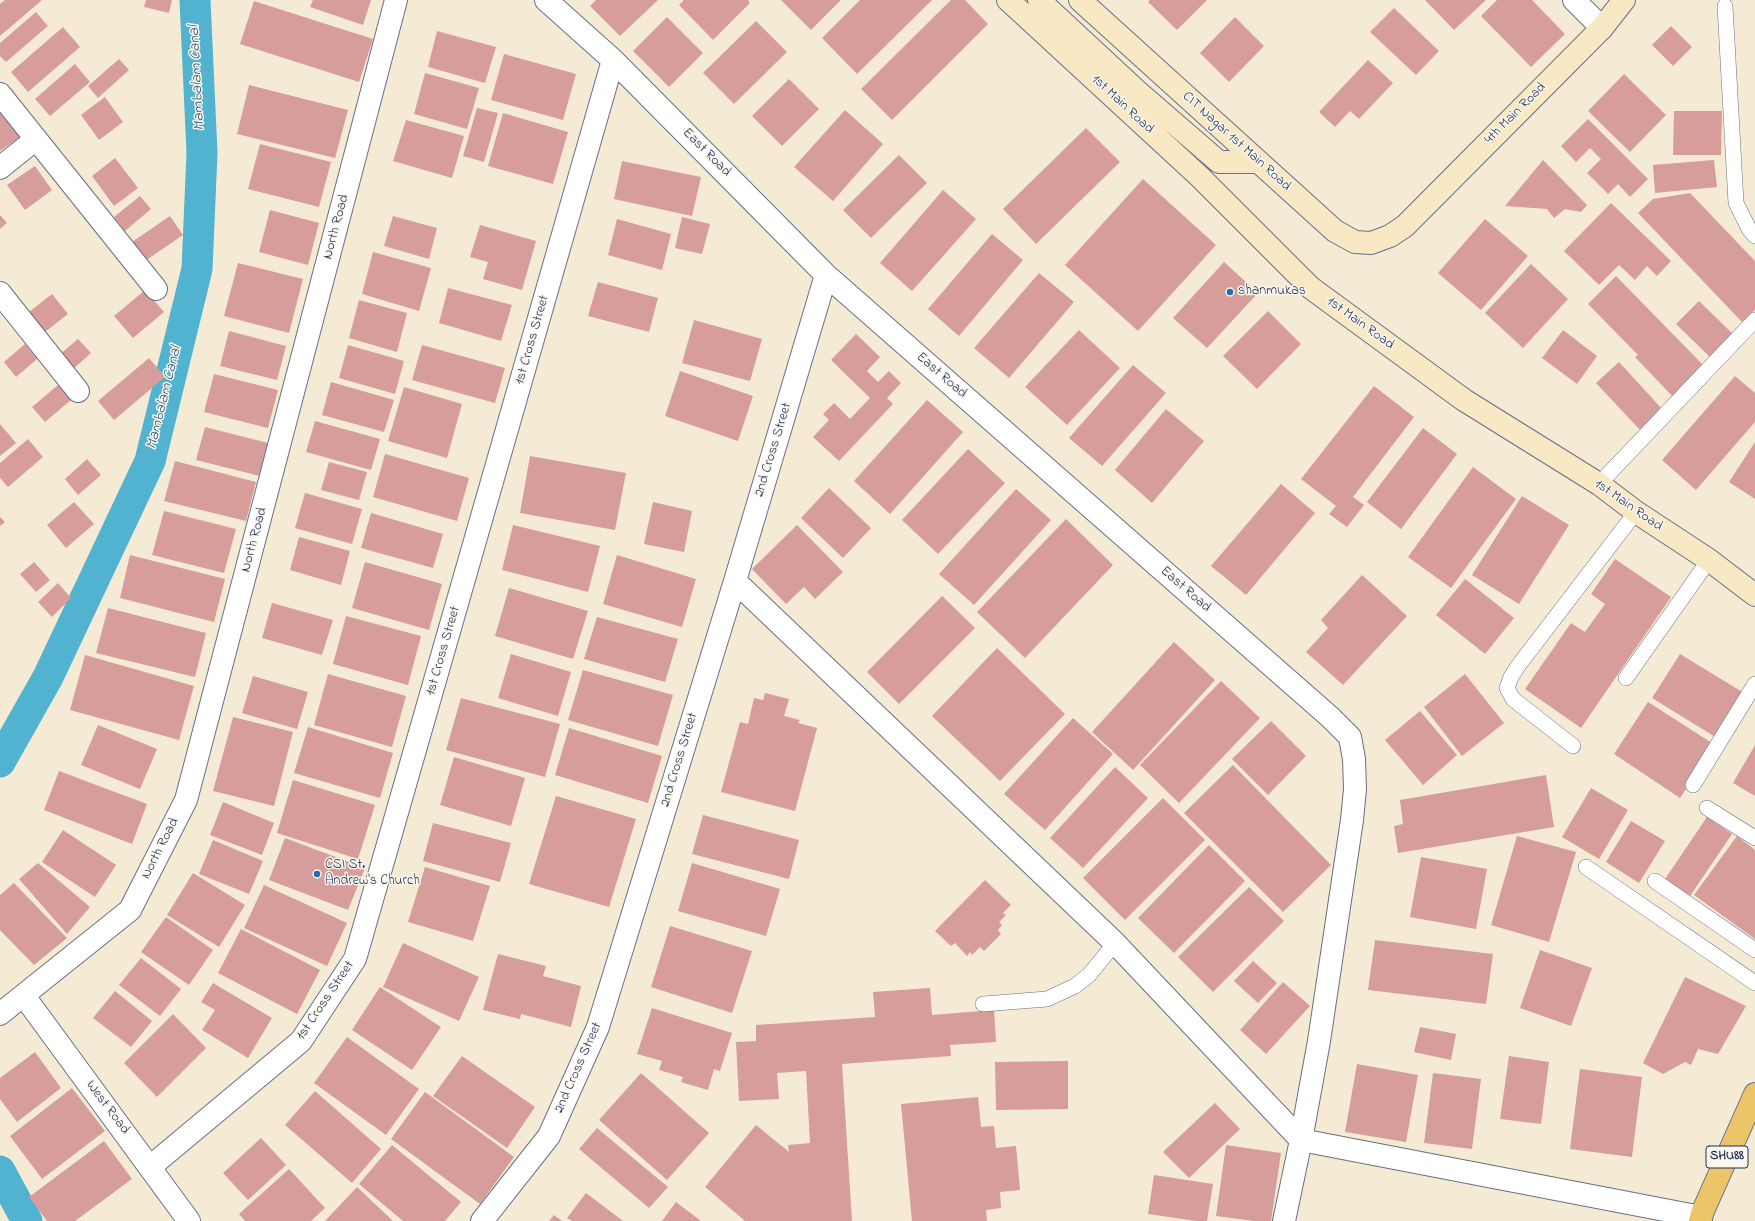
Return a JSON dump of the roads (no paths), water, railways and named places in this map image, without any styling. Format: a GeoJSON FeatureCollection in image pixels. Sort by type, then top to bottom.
{"type":"FeatureCollection","features":[{"type":"Feature","properties":{"kind":"main road","name":"1st Main Road"},"geometry":{"type":"LineString","coordinates":[[1008,0],[1226,202],[1311,288],[1464,400],[1599,484],[1636,512],[1710,560],[1755,594]]}},
{"type":"Feature","properties":{"kind":"main road"},"geometry":{"type":"LineString","coordinates":[[1039,0],[1137,90],[1220,162],[1226,202]]}},
{"type":"Feature","properties":{"kind":"main road","name":"CIT Nagar 1st Main Road"},"geometry":{"type":"LineString","coordinates":[[1080,0],[1335,231],[1355,242],[1371,243],[1390,236],[1405,226]]}},
{"type":"Feature","properties":{"kind":"main road","name":"4th Main Road"},"geometry":{"type":"LineString","coordinates":[[1405,226],[1602,28],[1624,0]]}},
{"type":"Feature","properties":{"kind":"main road"},"geometry":{"type":"LineString","coordinates":[[1220,162],[1259,162]]}},
{"type":"Feature","properties":{"kind":"main road","name":"SHU88"},"geometry":{"type":"LineString","coordinates":[[1700,1219],[1755,1094]]}},
{"type":"Feature","properties":{"kind":"street","name":"North Road"},"geometry":{"type":"LineString","coordinates":[[0,1014],[130,910],[186,800],[396,0]]}},
{"type":"Feature","properties":{"kind":"street","name":"East Road"},"geometry":{"type":"LineString","coordinates":[[546,0],[614,60],[826,275],[1330,717],[1350,737],[1354,760],[1355,782],[1352,820],[1319,1041],[1301,1140]]}},
{"type":"Feature","properties":{"kind":"street"},"geometry":{"type":"LineString","coordinates":[[1574,0],[1602,28]]}},
{"type":"Feature","properties":{"kind":"street","name":"1st Cross Street"},"geometry":{"type":"LineString","coordinates":[[150,1167],[301,1041],[355,959],[614,60]]}},
{"type":"Feature","properties":{"kind":"street"},"geometry":{"type":"LineString","coordinates":[[0,94],[156,290]]}},
{"type":"Feature","properties":{"kind":"street"},"geometry":{"type":"LineString","coordinates":[[0,168],[36,139]]}},
{"type":"Feature","properties":{"kind":"street","name":"2nd Cross Street"},"geometry":{"type":"LineString","coordinates":[[482,1221],[549,1136],[598,1027],[735,581],[826,275]]}},
{"type":"Feature","properties":{"kind":"street"},"geometry":{"type":"LineString","coordinates":[[0,293],[78,391]]}},
{"type":"Feature","properties":{"kind":"street"},"geometry":{"type":"LineString","coordinates":[[735,581],[1115,943],[1301,1140],[1700,1219]]}},
{"type":"Feature","properties":{"kind":"street","name":"West Road"},"geometry":{"type":"LineString","coordinates":[[24,996],[189,1221]]}},
{"type":"Feature","properties":{"kind":"street"},"geometry":{"type":"LineString","coordinates":[[1284,1221],[1301,1140]]}},
{"type":"Feature","properties":{"kind":"lane"},"geometry":{"type":"LineString","coordinates":[[1726,6],[1736,203],[1749,229],[1755,236]]}},
{"type":"Feature","properties":{"kind":"lane"},"geometry":{"type":"LineString","coordinates":[[1599,484],[1755,320]]}},
{"type":"Feature","properties":{"kind":"lane"},"geometry":{"type":"LineString","coordinates":[[1573,746],[1513,699],[1507,688],[1511,677],[1518,666],[1636,512]]}},
{"type":"Feature","properties":{"kind":"lane"},"geometry":{"type":"LineString","coordinates":[[1626,678],[1710,560]]}},
{"type":"Feature","properties":{"kind":"lane"},"geometry":{"type":"LineString","coordinates":[[1693,785],[1755,684]]}},
{"type":"Feature","properties":{"kind":"lane"},"geometry":{"type":"LineString","coordinates":[[1707,808],[1755,838]]}},
{"type":"Feature","properties":{"kind":"lane"},"geometry":{"type":"LineString","coordinates":[[1586,867],[1755,983]]}},
{"type":"Feature","properties":{"kind":"lane"},"geometry":{"type":"LineString","coordinates":[[1655,881],[1755,950]]}},
{"type":"Feature","properties":{"kind":"lane"},"geometry":{"type":"LineString","coordinates":[[983,1004],[1047,999],[1074,986],[1089,975],[1115,943]]}},
{"type":"Feature","properties":{"kind":"waterway","name":"Mambalam Canal"},"geometry":{"type":"LineString","coordinates":[[0,762],[48,677],[150,461],[197,269],[202,153],[195,0]]}},
{"type":"Feature","properties":{"kind":"waterway","name":"Mambalam Canal"},"geometry":{"type":"LineString","coordinates":[[0,1171],[27,1221]]}},
{"type":"Feature","properties":{"kind":"place","name":"shanmukas"},"geometry":{"type":"Point","coordinates":[1230,292]}},
{"type":"Feature","properties":{"kind":"place","name":"CSI St. Andrew's Church"},"geometry":{"type":"Point","coordinates":[317,874]}}]}
